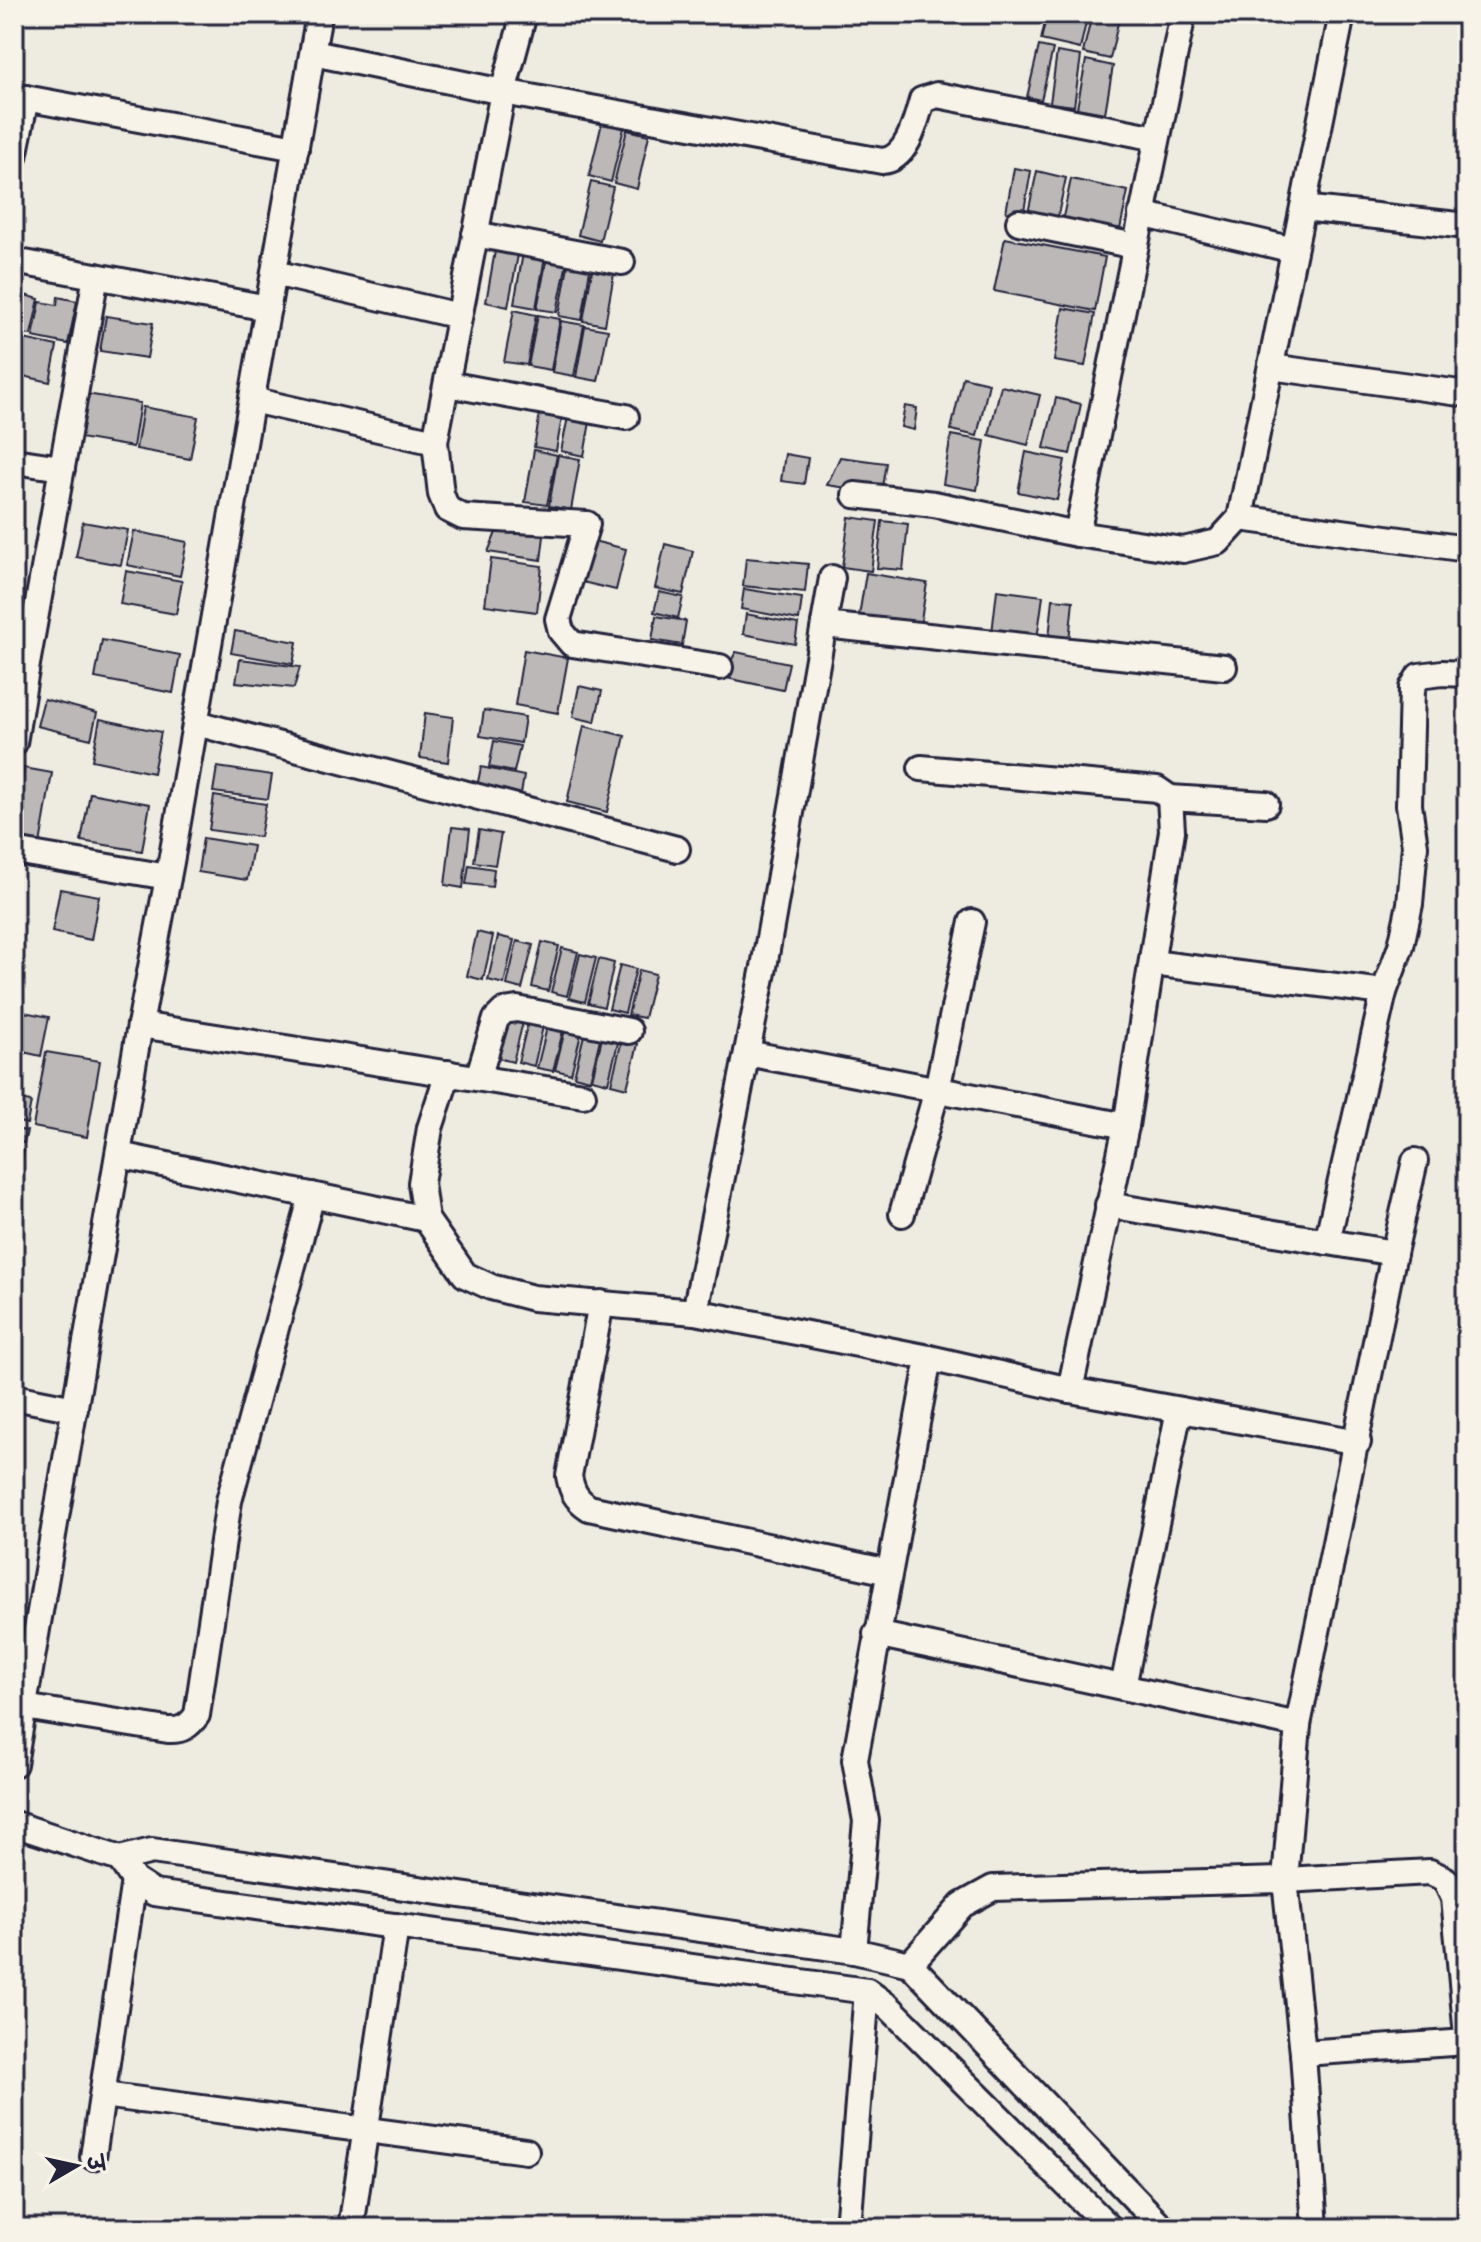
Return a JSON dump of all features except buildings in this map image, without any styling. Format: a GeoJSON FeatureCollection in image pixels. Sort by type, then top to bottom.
{"type":"FeatureCollection","features":[{"type":"Feature","properties":{"kind":"street"},"geometry":{"type":"LineString","coordinates":[[14,1764],[140,1025],[196,723],[319,14]]}},
{"type":"Feature","properties":{"kind":"street"},"geometry":{"type":"LineString","coordinates":[[524,14],[503,92],[435,442],[441,494],[447,509],[463,517],[587,524],[558,619],[561,631],[572,644],[720,667]]}},
{"type":"Feature","properties":{"kind":"street"},"geometry":{"type":"LineString","coordinates":[[1077,534],[1183,14]]}},
{"type":"Feature","properties":{"kind":"street"},"geometry":{"type":"LineString","coordinates":[[855,495],[934,504],[1077,534],[1183,550],[1218,542],[1240,518],[1342,14]]}},
{"type":"Feature","properties":{"kind":"street"},"geometry":{"type":"LineString","coordinates":[[313,53],[503,92],[882,161],[892,161],[899,156],[922,100],[937,95],[1157,138]]}},
{"type":"Feature","properties":{"kind":"street"},"geometry":{"type":"LineString","coordinates":[[14,157],[20,97],[296,148]]}},
{"type":"Feature","properties":{"kind":"street"},"geometry":{"type":"LineString","coordinates":[[1303,208],[1467,226]]}},
{"type":"Feature","properties":{"kind":"street"},"geometry":{"type":"LineString","coordinates":[[1141,214],[1294,250]]}},
{"type":"Feature","properties":{"kind":"street"},"geometry":{"type":"LineString","coordinates":[[1019,222],[1135,246]]}},
{"type":"Feature","properties":{"kind":"street"},"geometry":{"type":"LineString","coordinates":[[475,234],[622,262]]}},
{"type":"Feature","properties":{"kind":"street"},"geometry":{"type":"LineString","coordinates":[[14,261],[268,308]]}},
{"type":"Feature","properties":{"kind":"street"},"geometry":{"type":"LineString","coordinates":[[274,273],[459,316]]}},
{"type":"Feature","properties":{"kind":"street"},"geometry":{"type":"LineString","coordinates":[[14,743],[20,669],[62,468],[96,276]]}},
{"type":"Feature","properties":{"kind":"street"},"geometry":{"type":"LineString","coordinates":[[1271,367],[1467,394]]}},
{"type":"Feature","properties":{"kind":"street"},"geometry":{"type":"LineString","coordinates":[[447,384],[626,417]]}},
{"type":"Feature","properties":{"kind":"street"},"geometry":{"type":"LineString","coordinates":[[252,400],[435,442]]}},
{"type":"Feature","properties":{"kind":"street"},"geometry":{"type":"LineString","coordinates":[[14,461],[62,468]]}},
{"type":"Feature","properties":{"kind":"street"},"geometry":{"type":"LineString","coordinates":[[1240,518],[1467,549]]}},
{"type":"Feature","properties":{"kind":"street"},"geometry":{"type":"LineString","coordinates":[[695,1312],[747,1053],[832,578]]}},
{"type":"Feature","properties":{"kind":"street"},"geometry":{"type":"LineString","coordinates":[[824,625],[1224,667]]}},
{"type":"Feature","properties":{"kind":"street"},"geometry":{"type":"LineString","coordinates":[[1327,1242],[1384,992],[1401,946],[1410,904],[1415,846],[1409,805],[1412,688],[1419,676],[1467,674]]}},
{"type":"Feature","properties":{"kind":"street"},"geometry":{"type":"LineString","coordinates":[[196,723],[677,849]]}},
{"type":"Feature","properties":{"kind":"street"},"geometry":{"type":"LineString","coordinates":[[921,768],[1157,789],[1170,798],[1266,804]]}},
{"type":"Feature","properties":{"kind":"street"},"geometry":{"type":"LineString","coordinates":[[1070,1390],[1126,1126],[1172,831],[1170,798]]}},
{"type":"Feature","properties":{"kind":"street"},"geometry":{"type":"LineString","coordinates":[[14,851],[168,877]]}},
{"type":"Feature","properties":{"kind":"street"},"geometry":{"type":"LineString","coordinates":[[902,1214],[937,1090],[972,922]]}},
{"type":"Feature","properties":{"kind":"street"},"geometry":{"type":"LineString","coordinates":[[1152,963],[1384,992]]}},
{"type":"Feature","properties":{"kind":"street"},"geometry":{"type":"LineString","coordinates":[[478,1078],[496,1019],[504,1011],[517,1009],[629,1031]]}},
{"type":"Feature","properties":{"kind":"street"},"geometry":{"type":"LineString","coordinates":[[140,1025],[583,1095]]}},
{"type":"Feature","properties":{"kind":"street"},"geometry":{"type":"LineString","coordinates":[[747,1053],[1126,1126]]}},
{"type":"Feature","properties":{"kind":"street"},"geometry":{"type":"LineString","coordinates":[[448,1073],[430,1128],[421,1183],[426,1219],[465,1275],[491,1287],[533,1298],[695,1312],[929,1358],[1070,1390],[1358,1442]]}},
{"type":"Feature","properties":{"kind":"street"},"geometry":{"type":"LineString","coordinates":[[119,1155],[426,1219]]}},
{"type":"Feature","properties":{"kind":"street"},"geometry":{"type":"LineString","coordinates":[[1315,2228],[1303,2053],[1285,1880],[1298,1725],[1415,1161]]}},
{"type":"Feature","properties":{"kind":"street"},"geometry":{"type":"LineString","coordinates":[[24,1707],[177,1731],[189,1726],[197,1715],[229,1501],[312,1195]]}},
{"type":"Feature","properties":{"kind":"street"},"geometry":{"type":"LineString","coordinates":[[1108,1205],[1394,1253]]}},
{"type":"Feature","properties":{"kind":"street"},"geometry":{"type":"LineString","coordinates":[[601,1303],[569,1476],[571,1489],[578,1501],[589,1508],[889,1572]]}},
{"type":"Feature","properties":{"kind":"street"},"geometry":{"type":"LineString","coordinates":[[854,1951],[866,1842],[866,1821],[855,1760],[929,1358]]}},
{"type":"Feature","properties":{"kind":"street"},"geometry":{"type":"LineString","coordinates":[[14,1397],[75,1409]]}},
{"type":"Feature","properties":{"kind":"street"},"geometry":{"type":"LineString","coordinates":[[1123,1687],[1179,1410]]}},
{"type":"Feature","properties":{"kind":"street"},"geometry":{"type":"LineString","coordinates":[[876,1634],[1298,1725]]}},
{"type":"Feature","properties":{"kind":"street"},"geometry":{"type":"LineString","coordinates":[[14,1824],[120,1859],[152,1851],[854,1951],[910,1964],[1163,2228]]}},
{"type":"Feature","properties":{"kind":"street"},"geometry":{"type":"LineString","coordinates":[[120,1859],[134,1880],[154,1893],[867,1991],[889,2007],[1110,2228]]}},
{"type":"Feature","properties":{"kind":"street"},"geometry":{"type":"LineString","coordinates":[[910,1964],[962,1905],[993,1888],[1285,1880],[1430,1872],[1445,1879],[1454,1898],[1462,1936],[1467,2036]]}},
{"type":"Feature","properties":{"kind":"street"},"geometry":{"type":"LineString","coordinates":[[93,2157],[134,1880]]}},
{"type":"Feature","properties":{"kind":"street"},"geometry":{"type":"LineString","coordinates":[[351,2228],[396,1926]]}},
{"type":"Feature","properties":{"kind":"street"},"geometry":{"type":"LineString","coordinates":[[848,2228],[867,1991]]}},
{"type":"Feature","properties":{"kind":"street"},"geometry":{"type":"LineString","coordinates":[[1303,2053],[1467,2042]]}},
{"type":"Feature","properties":{"kind":"street"},"geometry":{"type":"LineString","coordinates":[[103,2095],[526,2151]]}}]}
